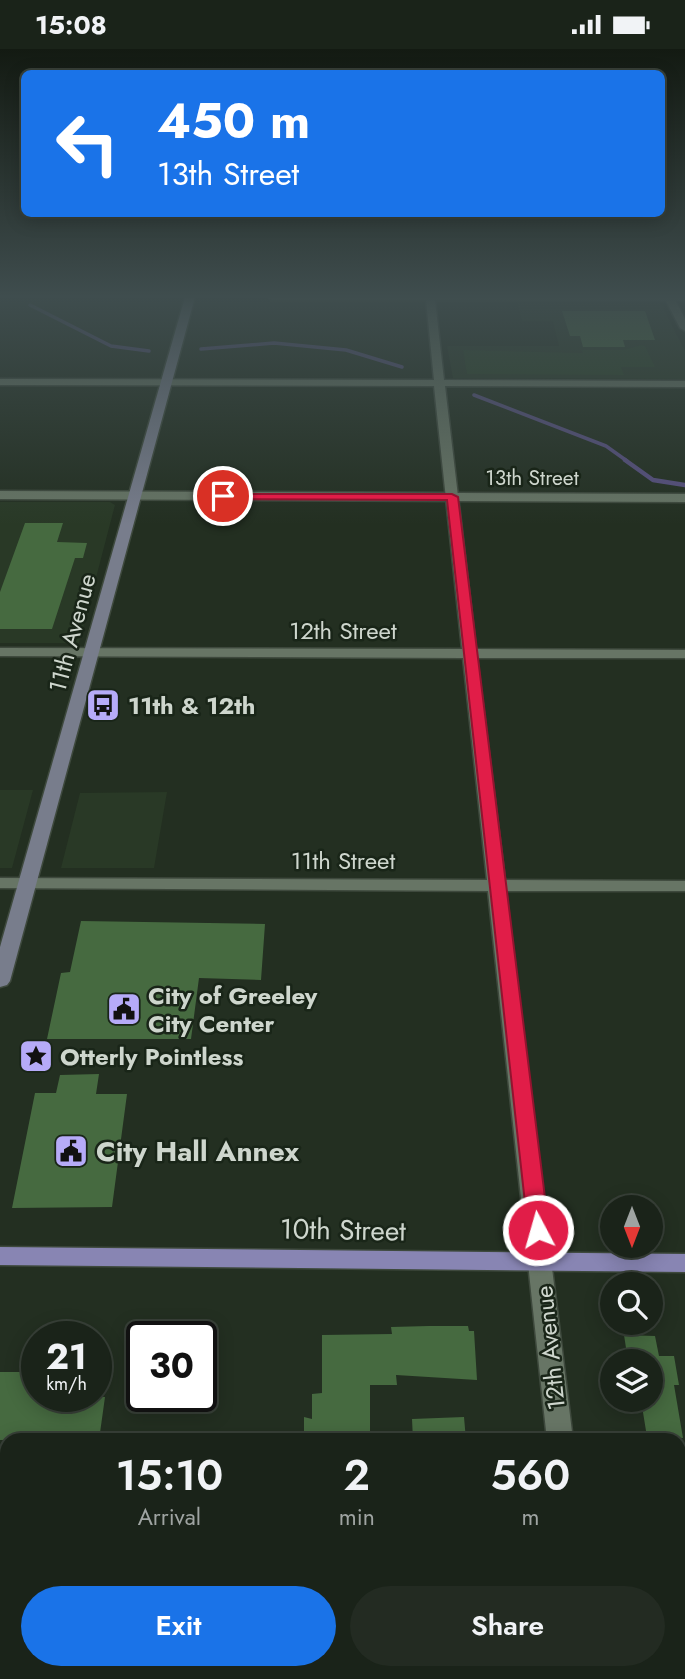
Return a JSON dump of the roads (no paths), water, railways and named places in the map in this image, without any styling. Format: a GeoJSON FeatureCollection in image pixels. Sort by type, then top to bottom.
{"type":"FeatureCollection","features":[{"type":"Feature","properties":{"kind":"main road","name":"11th Avenue"},"geometry":{"type":"LineString","coordinates":[[0,981],[93,652],[168,373]]}},
{"type":"Feature","properties":{"kind":"main road","name":"10th Street"},"geometry":{"type":"LineString","coordinates":[[0,1256],[685,1263]]}},
{"type":"Feature","properties":{"kind":"street","name":"12th Avenue"},"geometry":{"type":"LineString","coordinates":[[438,373],[559,1433]]}},
{"type":"Feature","properties":{"kind":"street"},"geometry":{"type":"LineString","coordinates":[[0,382],[685,384]]}},
{"type":"Feature","properties":{"kind":"street","name":"13th Street"},"geometry":{"type":"LineString","coordinates":[[0,495],[685,498]]}},
{"type":"Feature","properties":{"kind":"street","name":"12th Street"},"geometry":{"type":"LineString","coordinates":[[0,652],[685,655]]}},
{"type":"Feature","properties":{"kind":"street","name":"11th Street"},"geometry":{"type":"LineString","coordinates":[[0,883],[685,886]]}},
{"type":"Feature","properties":{"kind":"waterway"},"geometry":{"type":"LineString","coordinates":[[474,395],[606,446],[627,461]]}},
{"type":"Feature","properties":{"kind":"waterway"},"geometry":{"type":"LineString","coordinates":[[625,460],[653,480],[685,485]]}},
{"type":"Feature","properties":{"kind":"place","name":"11th & 12th"},"geometry":{"type":"Point","coordinates":[103,705]}},
{"type":"Feature","properties":{"kind":"place","name":"City of Greeley City Center"},"geometry":{"type":"Point","coordinates":[124,1009]}},
{"type":"Feature","properties":{"kind":"place","name":"Otterly Pointless"},"geometry":{"type":"Point","coordinates":[36,1056]}},
{"type":"Feature","properties":{"kind":"place","name":"City Hall Annex"},"geometry":{"type":"Point","coordinates":[71,1151]}}]}
